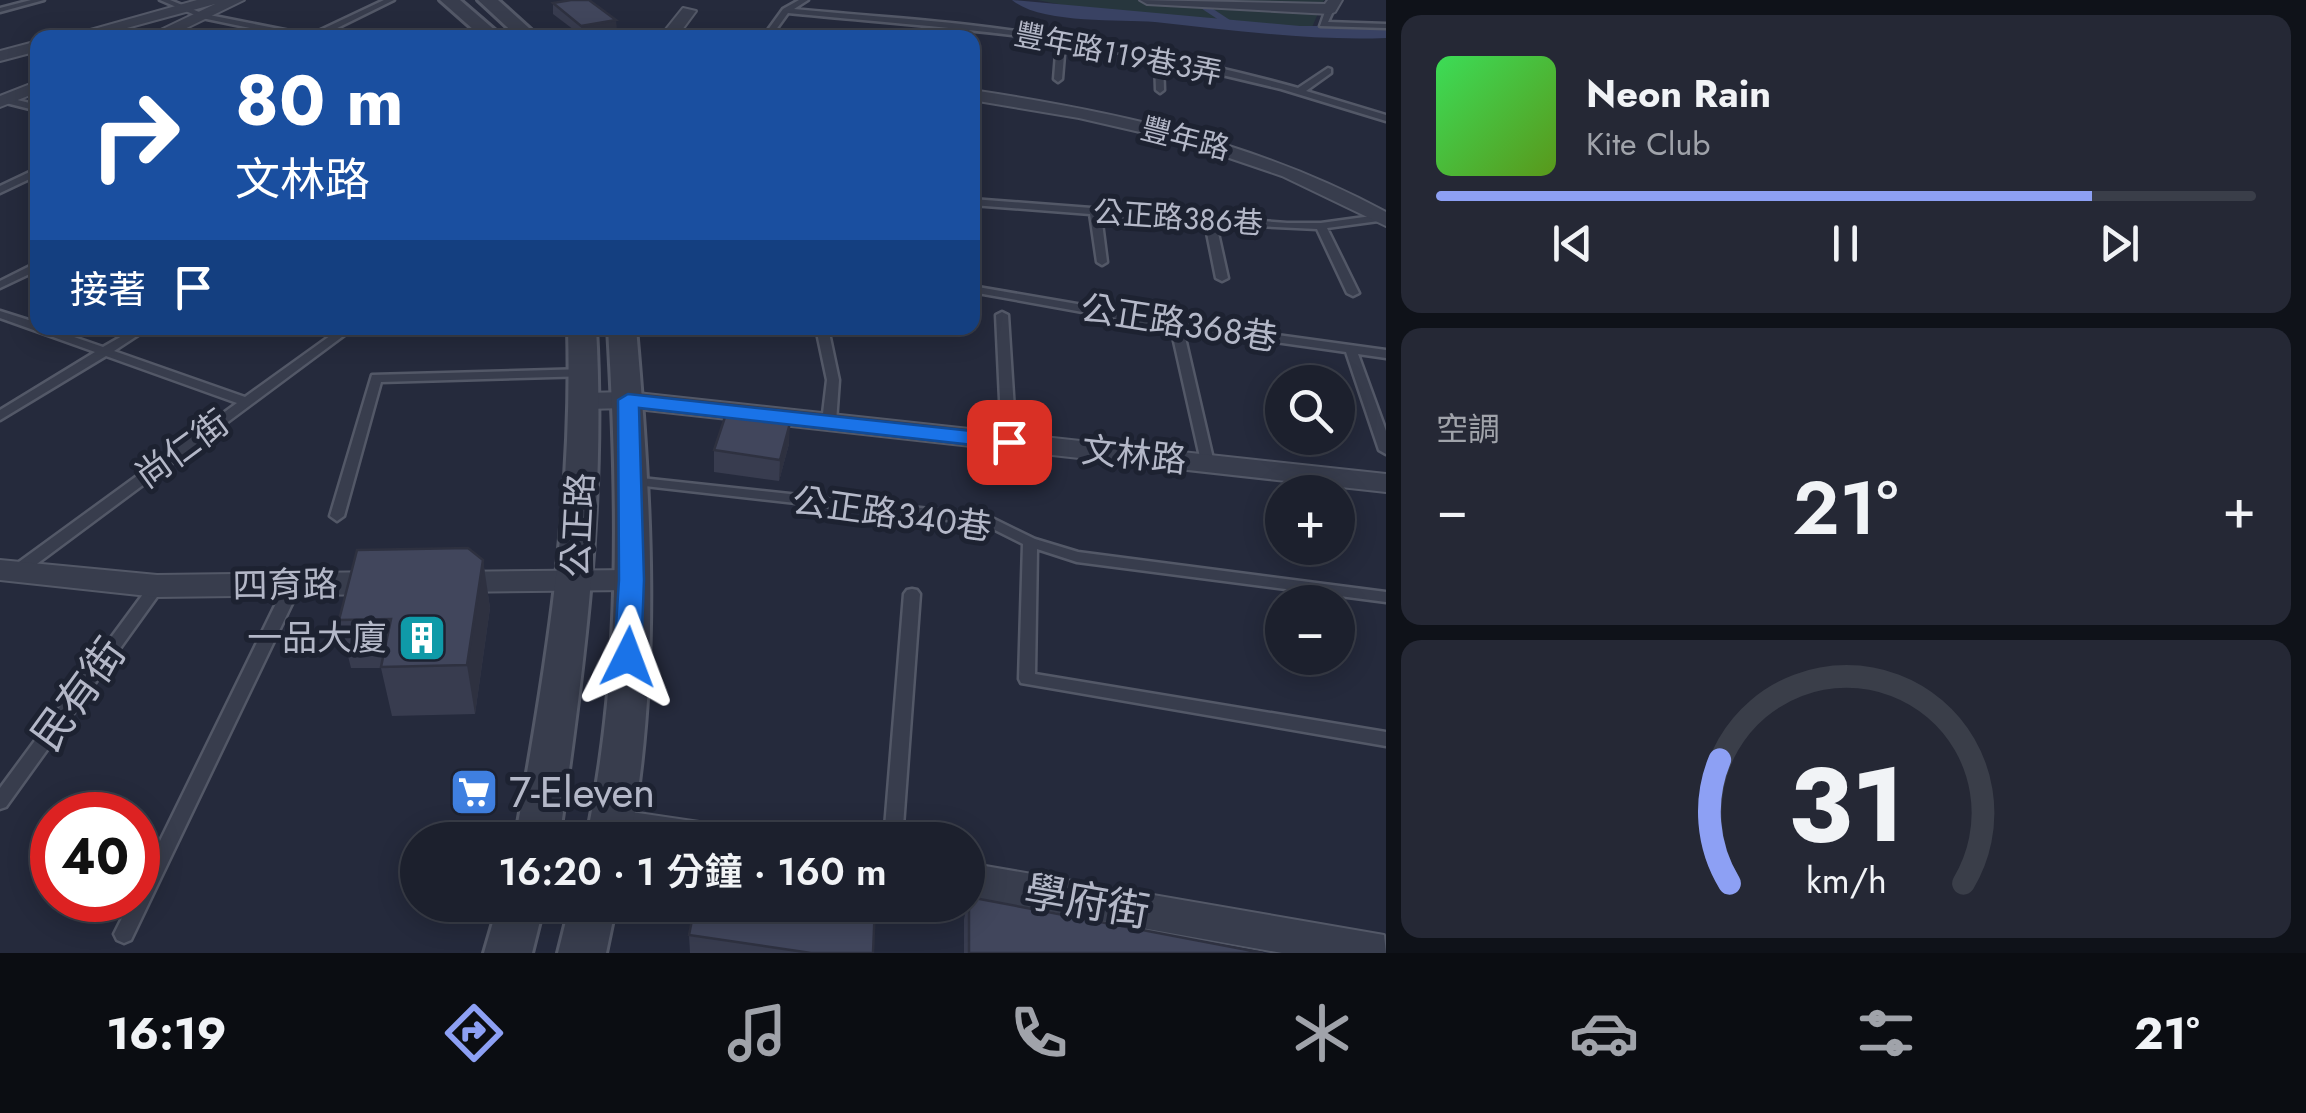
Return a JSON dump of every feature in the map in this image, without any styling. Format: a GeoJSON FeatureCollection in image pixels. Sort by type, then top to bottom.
{"type":"FeatureCollection","features":[{"type":"Feature","properties":{"kind":"street"},"geometry":{"type":"LineString","coordinates":[[101,30],[214,0]]}},
{"type":"Feature","properties":{"kind":"street"},"geometry":{"type":"LineString","coordinates":[[170,30],[238,0]]}},
{"type":"Feature","properties":{"kind":"street"},"geometry":{"type":"LineString","coordinates":[[449,0],[486,30]]}},
{"type":"Feature","properties":{"kind":"street"},"geometry":{"type":"LineString","coordinates":[[488,0],[522,30]]}},
{"type":"Feature","properties":{"kind":"street"},"geometry":{"type":"LineString","coordinates":[[1147,0],[1211,5],[1332,4]]}},
{"type":"Feature","properties":{"kind":"street"},"geometry":{"type":"LineString","coordinates":[[673,30],[688,12]]}},
{"type":"Feature","properties":{"kind":"street"},"geometry":{"type":"LineString","coordinates":[[0,56],[30,50]]}},
{"type":"Feature","properties":{"kind":"street"},"geometry":{"type":"LineString","coordinates":[[2,101],[30,89]]}},
{"type":"Feature","properties":{"kind":"street","name":"豐年路"},"geometry":{"type":"LineString","coordinates":[[980,97],[1213,144],[1280,166],[1385,218]]}},
{"type":"Feature","properties":{"kind":"street","name":"公正路"},"geometry":{"type":"LineString","coordinates":[[540,822],[577,580],[585,387],[582,335]]}},
{"type":"Feature","properties":{"kind":"street","name":"公正路"},"geometry":{"type":"LineString","coordinates":[[611,822],[624,734],[632,580],[623,335]]}},
{"type":"Feature","properties":{"kind":"street","name":"文林路"},"geometry":{"type":"LineString","coordinates":[[585,387],[628,400],[1386,482]]}},
{"type":"Feature","properties":{"kind":"street","name":"四育路"},"geometry":{"type":"LineString","coordinates":[[8,570],[157,586],[632,580]]}},
{"type":"Feature","properties":{"kind":"street","name":"學府街"},"geometry":{"type":"LineString","coordinates":[[985,883],[1384,953]]}},
{"type":"Feature","properties":{"kind":"street"},"geometry":{"type":"LineString","coordinates":[[508,953],[516,922]]}},
{"type":"Feature","properties":{"kind":"street"},"geometry":{"type":"LineString","coordinates":[[582,953],[589,922]]}},
{"type":"Feature","properties":{"kind":"lane"},"geometry":{"type":"LineString","coordinates":[[0,10],[40,0]]}},
{"type":"Feature","properties":{"kind":"lane"},"geometry":{"type":"LineString","coordinates":[[164,0],[202,16],[275,30]]}},
{"type":"Feature","properties":{"kind":"lane"},"geometry":{"type":"LineString","coordinates":[[326,30],[390,0]]}},
{"type":"Feature","properties":{"kind":"lane"},"geometry":{"type":"LineString","coordinates":[[772,30],[786,12],[804,0]]}},
{"type":"Feature","properties":{"kind":"lane"},"geometry":{"type":"LineString","coordinates":[[1332,4],[1324,24],[1386,26]]}},
{"type":"Feature","properties":{"kind":"lane","name":"豐年路119巷3弄"},"geometry":{"type":"LineString","coordinates":[[786,12],[951,30]]}},
{"type":"Feature","properties":{"kind":"lane"},"geometry":{"type":"LineString","coordinates":[[871,30],[876,20]]}},
{"type":"Feature","properties":{"kind":"lane","name":"豐年路119巷3弄"},"geometry":{"type":"LineString","coordinates":[[980,33],[1061,41],[1159,58],[1386,118]]}},
{"type":"Feature","properties":{"kind":"lane"},"geometry":{"type":"LineString","coordinates":[[1058,79],[1061,41]]}},
{"type":"Feature","properties":{"kind":"lane"},"geometry":{"type":"LineString","coordinates":[[1159,58],[1160,90]]}},
{"type":"Feature","properties":{"kind":"lane"},"geometry":{"type":"LineString","coordinates":[[1299,92],[1328,71]]}},
{"type":"Feature","properties":{"kind":"lane"},"geometry":{"type":"LineString","coordinates":[[2,101],[30,106]]}},
{"type":"Feature","properties":{"kind":"lane"},"geometry":{"type":"LineString","coordinates":[[0,190],[30,175]]}},
{"type":"Feature","properties":{"kind":"lane","name":"公正路386巷"},"geometry":{"type":"LineString","coordinates":[[980,203],[1210,222],[1321,226],[1385,218]]}},
{"type":"Feature","properties":{"kind":"lane"},"geometry":{"type":"LineString","coordinates":[[1095,212],[1102,262]]}},
{"type":"Feature","properties":{"kind":"lane"},"geometry":{"type":"LineString","coordinates":[[1210,222],[1222,278]]}},
{"type":"Feature","properties":{"kind":"lane"},"geometry":{"type":"LineString","coordinates":[[1321,226],[1353,293]]}},
{"type":"Feature","properties":{"kind":"lane"},"geometry":{"type":"LineString","coordinates":[[0,286],[30,269]]}},
{"type":"Feature","properties":{"kind":"lane","name":"公正路368巷"},"geometry":{"type":"LineString","coordinates":[[980,289],[1176,325],[1386,354]]}},
{"type":"Feature","properties":{"kind":"lane"},"geometry":{"type":"LineString","coordinates":[[0,314],[30,324]]}},
{"type":"Feature","properties":{"kind":"lane"},"geometry":{"type":"LineString","coordinates":[[1002,315],[1009,442]]}},
{"type":"Feature","properties":{"kind":"lane"},"geometry":{"type":"LineString","coordinates":[[1176,325],[1207,463]]}},
{"type":"Feature","properties":{"kind":"lane"},"geometry":{"type":"LineString","coordinates":[[60,335],[246,402]]}},
{"type":"Feature","properties":{"kind":"lane"},"geometry":{"type":"LineString","coordinates":[[0,416],[131,335]]}},
{"type":"Feature","properties":{"kind":"lane","name":"尚仁街"},"geometry":{"type":"LineString","coordinates":[[8,570],[338,335]]}},
{"type":"Feature","properties":{"kind":"lane"},"geometry":{"type":"LineString","coordinates":[[823,335],[832,380],[829,422]]}},
{"type":"Feature","properties":{"kind":"lane"},"geometry":{"type":"LineString","coordinates":[[1351,350],[1386,450]]}},
{"type":"Feature","properties":{"kind":"lane"},"geometry":{"type":"LineString","coordinates":[[336,516],[376,378],[585,387]]}},
{"type":"Feature","properties":{"kind":"lane","name":"公正路340巷"},"geometry":{"type":"LineString","coordinates":[[631,481],[986,520],[1030,542],[1077,557],[1386,596]]}},
{"type":"Feature","properties":{"kind":"lane"},"geometry":{"type":"LineString","coordinates":[[1030,542],[1027,680],[1386,739]]}},
{"type":"Feature","properties":{"kind":"lane"},"geometry":{"type":"LineString","coordinates":[[124,934],[293,585]]}},
{"type":"Feature","properties":{"kind":"lane","name":"民有街"},"geometry":{"type":"LineString","coordinates":[[0,802],[157,586]]}},
{"type":"Feature","properties":{"kind":"lane"},"geometry":{"type":"LineString","coordinates":[[895,822],[912,594]]}},
{"type":"Feature","properties":{"kind":"shaded area"},"geometry":{"type":"Polygon","coordinates":[[[1037,0],[1324,0],[1309,34],[1224,22],[1115,15],[1037,0]]]}},
{"type":"Feature","properties":{"kind":"building"},"geometry":{"type":"Polygon","coordinates":[[[589,0],[616,20],[581,26],[553,3],[589,0]]]}},
{"type":"Feature","properties":{"kind":"building"},"geometry":{"type":"Polygon","coordinates":[[[726,414],[790,423],[780,460],[714,450],[726,414]]]}},
{"type":"Feature","properties":{"kind":"building"},"geometry":{"type":"Polygon","coordinates":[[[468,548],[483,560],[467,665],[381,667],[391,619],[339,620],[357,550],[468,548]]]}},
{"type":"Feature","properties":{"kind":"building"},"geometry":{"type":"Polygon","coordinates":[[[985,900],[1263,953],[969,953],[969,922],[985,922],[985,900]]]}},
{"type":"Feature","properties":{"kind":"building"},"geometry":{"type":"Polygon","coordinates":[[[692,922],[874,922],[873,953],[811,953],[689,935],[692,922]]]}},
{"type":"Feature","properties":{"kind":"waterway"},"geometry":{"type":"LineString","coordinates":[[1021,0],[1071,11],[1272,29],[1386,32]]}},
{"type":"Feature","properties":{"kind":"waterway"},"geometry":{"type":"LineString","coordinates":[[1194,0],[1232,25]]}},
{"type":"Feature","properties":{"kind":"place","name":"一品大廈"},"geometry":{"type":"Point","coordinates":[422,638]}},
{"type":"Feature","properties":{"kind":"place","name":"7-Eleven"},"geometry":{"type":"Point","coordinates":[474,792]}},
{"type":"Feature","properties":{"kind":"route"},"geometry":{"type":"LineString","coordinates":[[628,657],[632,580],[628,400],[1009,442]]}}]}
